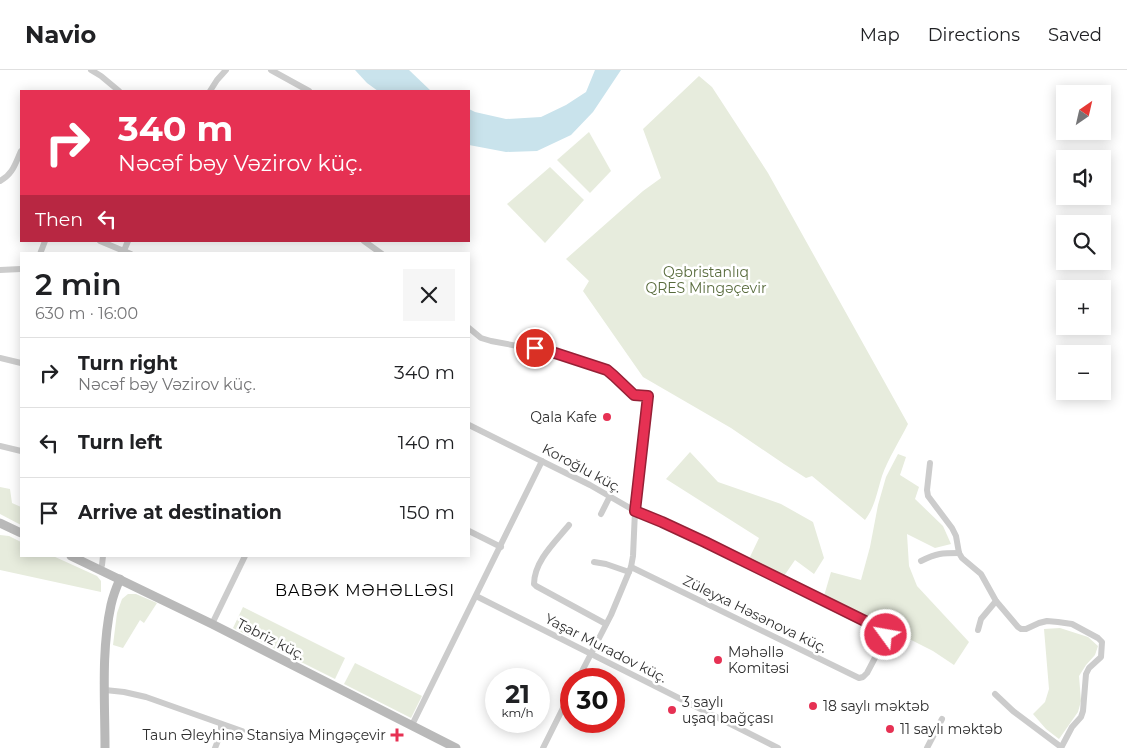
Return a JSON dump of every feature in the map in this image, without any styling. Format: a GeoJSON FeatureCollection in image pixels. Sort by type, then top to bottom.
{"type":"FeatureCollection","features":[{"type":"Feature","properties":{"kind":"main road"},"geometry":{"type":"LineString","coordinates":[[0,523],[20,533]]}},
{"type":"Feature","properties":{"kind":"main road","name":"Təbriz küç."},"geometry":{"type":"LineString","coordinates":[[73,557],[212,624],[456,748]]}},
{"type":"Feature","properties":{"kind":"main road"},"geometry":{"type":"LineString","coordinates":[[105,748],[108,621],[111,603],[120,579]]}},
{"type":"Feature","properties":{"kind":"street"},"geometry":{"type":"LineString","coordinates":[[91,70],[102,76],[119,90]]}},
{"type":"Feature","properties":{"kind":"street"},"geometry":{"type":"LineString","coordinates":[[211,90],[226,70]]}},
{"type":"Feature","properties":{"kind":"street"},"geometry":{"type":"LineString","coordinates":[[271,70],[307,90]]}},
{"type":"Feature","properties":{"kind":"street"},"geometry":{"type":"LineString","coordinates":[[0,181],[12,172],[20,153]]}},
{"type":"Feature","properties":{"kind":"street"},"geometry":{"type":"LineString","coordinates":[[102,242],[123,252]]}},
{"type":"Feature","properties":{"kind":"street"},"geometry":{"type":"LineString","coordinates":[[365,242],[379,252]]}},
{"type":"Feature","properties":{"kind":"street"},"geometry":{"type":"LineString","coordinates":[[0,270],[20,268]]}},
{"type":"Feature","properties":{"kind":"street"},"geometry":{"type":"LineString","coordinates":[[470,329],[482,338],[491,341],[555,353],[607,370],[634,395],[648,396],[635,511],[633,556],[630,570],[606,624],[583,668]]}},
{"type":"Feature","properties":{"kind":"street"},"geometry":{"type":"LineString","coordinates":[[0,358],[20,363]]}},
{"type":"Feature","properties":{"kind":"street","name":"Koroğlu küç."},"geometry":{"type":"LineString","coordinates":[[470,425],[610,496],[635,511],[705,542],[885,632],[886,635],[867,673]]}},
{"type":"Feature","properties":{"kind":"street"},"geometry":{"type":"LineString","coordinates":[[0,446],[20,452]]}},
{"type":"Feature","properties":{"kind":"street"},"geometry":{"type":"LineString","coordinates":[[412,725],[542,461]]}},
{"type":"Feature","properties":{"kind":"street"},"geometry":{"type":"LineString","coordinates":[[930,464],[928,496],[952,528],[962,558],[981,574],[996,601],[1014,624],[1026,630],[1047,621],[1072,624],[1102,642],[1101,657],[1088,668],[1086,674],[1081,717],[1072,727],[1061,748],[1013,711],[995,694]]}},
{"type":"Feature","properties":{"kind":"street"},"geometry":{"type":"LineString","coordinates":[[601,514],[610,496]]}},
{"type":"Feature","properties":{"kind":"street"},"geometry":{"type":"LineString","coordinates":[[569,525],[541,560],[535,573],[534,584],[606,624]]}},
{"type":"Feature","properties":{"kind":"street"},"geometry":{"type":"LineString","coordinates":[[470,532],[501,547]]}},
{"type":"Feature","properties":{"kind":"street"},"geometry":{"type":"LineString","coordinates":[[921,561],[940,553],[959,553]]}},
{"type":"Feature","properties":{"kind":"street"},"geometry":{"type":"LineString","coordinates":[[100,570],[103,557]]}},
{"type":"Feature","properties":{"kind":"street"},"geometry":{"type":"LineString","coordinates":[[212,624],[245,557]]}},
{"type":"Feature","properties":{"kind":"street"},"geometry":{"type":"LineString","coordinates":[[594,562],[630,570]]}},
{"type":"Feature","properties":{"kind":"street","name":"Züleyxa Həsənova küç."},"geometry":{"type":"LineString","coordinates":[[630,570],[859,678],[867,673]]}},
{"type":"Feature","properties":{"kind":"street","name":"Yaşar Muradov küç."},"geometry":{"type":"LineString","coordinates":[[476,596],[778,748]]}},
{"type":"Feature","properties":{"kind":"street"},"geometry":{"type":"LineString","coordinates":[[978,630],[981,619],[996,601]]}},
{"type":"Feature","properties":{"kind":"street"},"geometry":{"type":"LineString","coordinates":[[105,690],[146,697],[242,731]]}},
{"type":"Feature","properties":{"kind":"street"},"geometry":{"type":"LineString","coordinates":[[543,748],[560,714]]}},
{"type":"Feature","properties":{"kind":"street"},"geometry":{"type":"LineString","coordinates":[[927,748],[942,719]]}},
{"type":"Feature","properties":{"kind":"street"},"geometry":{"type":"LineString","coordinates":[[215,748],[221,734],[221,725]]}},
{"type":"Feature","properties":{"kind":"green space","name":"Qəbristanlıq QRES Mingəçevir"},"geometry":{"type":"Polygon","coordinates":[[[699,76],[712,87],[768,173],[908,424],[882,476],[873,505],[865,520],[812,476],[806,478],[731,428],[643,377],[583,291],[589,281],[566,259],[643,191],[661,178],[643,129],[699,76]]]}},
{"type":"Feature","properties":{"kind":"green space"},"geometry":{"type":"Polygon","coordinates":[[[589,132],[611,171],[590,193],[557,160],[589,132]]]}},
{"type":"Feature","properties":{"kind":"green space"},"geometry":{"type":"Polygon","coordinates":[[[550,167],[584,200],[545,243],[507,204],[550,167]]]}},
{"type":"Feature","properties":{"kind":"green space"},"geometry":{"type":"Polygon","coordinates":[[[690,452],[718,482],[781,504],[813,522],[824,558],[814,574],[795,560],[784,576],[749,559],[759,538],[666,479],[690,452]]]}},
{"type":"Feature","properties":{"kind":"green space"},"geometry":{"type":"Polygon","coordinates":[[[898,454],[906,457],[900,475],[919,487],[915,499],[943,526],[951,544],[935,548],[907,534],[909,566],[917,586],[969,642],[954,665],[933,651],[824,596],[831,572],[861,580],[886,477],[898,454]]]}},
{"type":"Feature","properties":{"kind":"green space"},"geometry":{"type":"Polygon","coordinates":[[[0,487],[10,489],[12,503],[20,507],[20,524],[0,514],[0,487]]]}},
{"type":"Feature","properties":{"kind":"green space"},"geometry":{"type":"Polygon","coordinates":[[[0,535],[9,536],[20,542],[20,557],[55,557],[97,576],[101,581],[101,592],[0,570],[0,535]]]}},
{"type":"Feature","properties":{"kind":"green space"},"geometry":{"type":"Polygon","coordinates":[[[128,594],[136,594],[157,603],[144,623],[140,620],[123,648],[113,645],[117,613],[122,599],[128,594]]]}},
{"type":"Feature","properties":{"kind":"green space"},"geometry":{"type":"Polygon","coordinates":[[[243,607],[345,658],[335,679],[233,628],[243,607]]]}},
{"type":"Feature","properties":{"kind":"green space"},"geometry":{"type":"Polygon","coordinates":[[[1060,628],[1088,637],[1098,646],[1095,655],[1079,676],[1081,701],[1078,712],[1059,739],[1046,729],[1033,714],[1045,702],[1049,689],[1044,629],[1060,628]]]}},
{"type":"Feature","properties":{"kind":"green space"},"geometry":{"type":"Polygon","coordinates":[[[355,663],[422,696],[411,718],[344,684],[355,663]]]}},
{"type":"Feature","properties":{"kind":"water"},"geometry":{"type":"Polygon","coordinates":[[[355,70],[409,70],[430,90],[377,90],[355,70]]]}},
{"type":"Feature","properties":{"kind":"water"},"geometry":{"type":"Polygon","coordinates":[[[595,70],[621,70],[593,112],[571,135],[537,151],[506,152],[470,145],[470,110],[506,119],[541,117],[566,105],[586,92],[595,70]]]}},
{"type":"Feature","properties":{"kind":"place","name":"Qala Kafe"},"geometry":{"type":"Point","coordinates":[607,417]}},
{"type":"Feature","properties":{"kind":"place","name":"Məhəllə Komitəsi"},"geometry":{"type":"Point","coordinates":[718,660]}},
{"type":"Feature","properties":{"kind":"place","name":"18 saylı məktəb"},"geometry":{"type":"Point","coordinates":[813,706]}},
{"type":"Feature","properties":{"kind":"place","name":"3 saylı uşaq bağçası"},"geometry":{"type":"Point","coordinates":[672,710]}},
{"type":"Feature","properties":{"kind":"place","name":"11 saylı məktəb"},"geometry":{"type":"Point","coordinates":[890,729]}},
{"type":"Feature","properties":{"kind":"place","name":"Taun Əleyhinə Stansiya Mingəçevir"},"geometry":{"type":"Point","coordinates":[397,735]}},
{"type":"Feature","properties":{"kind":"district","name":"BABƏK MƏHƏLLƏSI"},"geometry":{"type":"Point","coordinates":[365,590]}},
{"type":"Feature","properties":{"kind":"route"},"geometry":{"type":"LineString","coordinates":[[535,348],[607,370],[634,395],[648,396],[635,511],[705,542],[877,627],[885,632],[886,635]]}}]}
